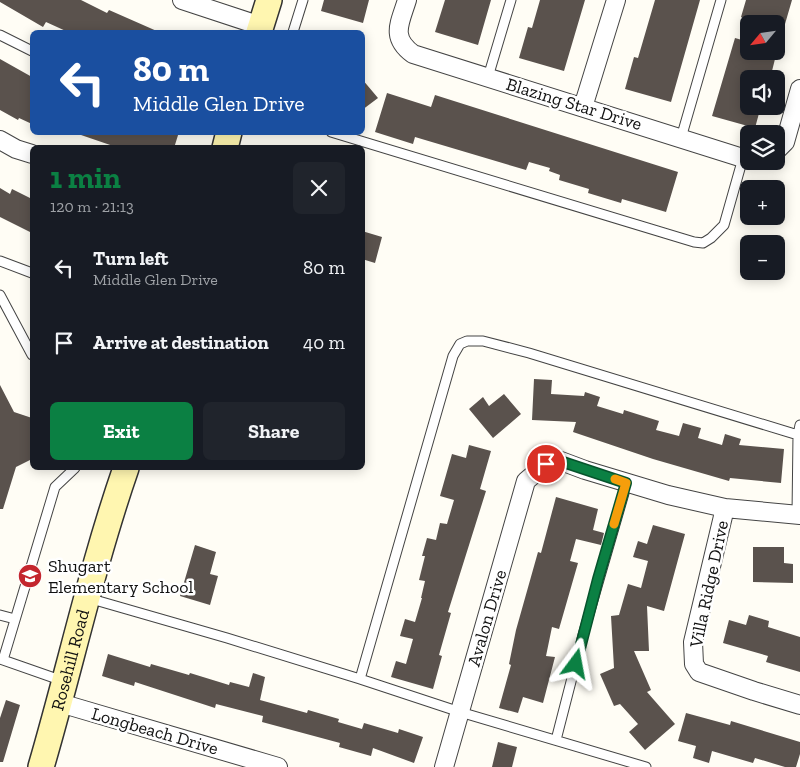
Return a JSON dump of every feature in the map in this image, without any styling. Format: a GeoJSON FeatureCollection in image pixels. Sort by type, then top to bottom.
{"type":"FeatureCollection","features":[{"type":"Feature","properties":{"kind":"street"},"geometry":{"type":"LineString","coordinates":[[182,0],[260,29],[269,0]]}},
{"type":"Feature","properties":{"kind":"street","name":"Blazing Star Drive"},"geometry":{"type":"LineString","coordinates":[[407,0],[398,29],[398,37],[402,44],[413,54],[740,157]]}},
{"type":"Feature","properties":{"kind":"street"},"geometry":{"type":"LineString","coordinates":[[583,107],[616,0]]}},
{"type":"Feature","properties":{"kind":"street"},"geometry":{"type":"LineString","coordinates":[[785,142],[800,89]]}},
{"type":"Feature","properties":{"kind":"street"},"geometry":{"type":"LineString","coordinates":[[0,140],[16,149],[30,153]]}},
{"type":"Feature","properties":{"kind":"street","name":"Avalon Drive"},"geometry":{"type":"LineString","coordinates":[[444,767],[526,481],[546,464],[560,461],[626,483]]}},
{"type":"Feature","properties":{"kind":"street","name":"Rosehill Road"},"geometry":{"type":"LineString","coordinates":[[41,767],[110,514],[125,470]]}},
{"type":"Feature","properties":{"kind":"street"},"geometry":{"type":"LineString","coordinates":[[626,483],[725,508],[799,515]]}},
{"type":"Feature","properties":{"kind":"street","name":"Villa Ridge Drive"},"geometry":{"type":"LineString","coordinates":[[725,508],[693,642],[694,664],[699,672],[800,705]]}},
{"type":"Feature","properties":{"kind":"street","name":"Longbeach Drive"},"geometry":{"type":"LineString","coordinates":[[63,692],[278,767]]}},
{"type":"Feature","properties":{"kind":"lane"},"geometry":{"type":"LineString","coordinates":[[294,30],[303,0]]}},
{"type":"Feature","properties":{"kind":"lane"},"geometry":{"type":"LineString","coordinates":[[488,77],[512,0]]}},
{"type":"Feature","properties":{"kind":"lane"},"geometry":{"type":"LineString","coordinates":[[681,138],[721,0]]}},
{"type":"Feature","properties":{"kind":"lane"},"geometry":{"type":"LineString","coordinates":[[0,35],[30,50]]}},
{"type":"Feature","properties":{"kind":"lane"},"geometry":{"type":"LineString","coordinates":[[341,135],[694,242],[703,243],[712,238],[724,225],[742,170]]}},
{"type":"Feature","properties":{"kind":"lane"},"geometry":{"type":"LineString","coordinates":[[0,261],[30,272]]}},
{"type":"Feature","properties":{"kind":"lane"},"geometry":{"type":"LineString","coordinates":[[0,295],[30,351]]}},
{"type":"Feature","properties":{"kind":"lane"},"geometry":{"type":"LineString","coordinates":[[360,680],[453,356],[460,344],[467,341],[483,341],[510,348],[798,435]]}},
{"type":"Feature","properties":{"kind":"lane"},"geometry":{"type":"LineString","coordinates":[[799,515],[798,435],[800,425]]}},
{"type":"Feature","properties":{"kind":"lane"},"geometry":{"type":"LineString","coordinates":[[63,692],[1,659],[55,487],[73,470]]}},
{"type":"Feature","properties":{"kind":"lane"},"geometry":{"type":"LineString","coordinates":[[556,740],[585,626],[626,483]]}},
{"type":"Feature","properties":{"kind":"lane"},"geometry":{"type":"LineString","coordinates":[[88,598],[226,638],[460,712],[646,767]]}},
{"type":"Feature","properties":{"kind":"lane"},"geometry":{"type":"LineString","coordinates":[[0,615],[15,619]]}},
{"type":"Feature","properties":{"kind":"building"},"geometry":{"type":"Polygon","coordinates":[[[0,0],[81,0],[107,13],[109,10],[154,30],[64,30],[46,22],[43,27],[0,2],[0,0]]]}},
{"type":"Feature","properties":{"kind":"building"},"geometry":{"type":"Polygon","coordinates":[[[324,0],[369,0],[363,23],[321,11],[324,0]]]}},
{"type":"Feature","properties":{"kind":"building"},"geometry":{"type":"Polygon","coordinates":[[[445,0],[491,0],[478,45],[435,32],[445,0]]]}},
{"type":"Feature","properties":{"kind":"building"},"geometry":{"type":"Polygon","coordinates":[[[540,0],[585,0],[564,71],[519,58],[528,27],[532,28],[540,0]]]}},
{"type":"Feature","properties":{"kind":"building"},"geometry":{"type":"Polygon","coordinates":[[[655,0],[700,0],[671,102],[625,89],[634,57],[638,58],[655,0]]]}},
{"type":"Feature","properties":{"kind":"building"},"geometry":{"type":"Polygon","coordinates":[[[746,0],[792,0],[785,24],[785,15],[742,15],[746,0]]]}},
{"type":"Feature","properties":{"kind":"building"},"geometry":{"type":"Polygon","coordinates":[[[735,38],[740,39],[740,60],[775,60],[772,70],[740,70],[740,115],[759,115],[756,125],[744,125],[712,116],[735,38]]]}},
{"type":"Feature","properties":{"kind":"building"},"geometry":{"type":"Polygon","coordinates":[[[0,59],[30,76],[30,123],[19,118],[18,120],[0,110],[0,59]]]}},
{"type":"Feature","properties":{"kind":"building"},"geometry":{"type":"Polygon","coordinates":[[[365,83],[378,98],[365,108],[365,83]]]}},
{"type":"Feature","properties":{"kind":"building"},"geometry":{"type":"Polygon","coordinates":[[[387,93],[431,107],[435,95],[678,172],[666,212],[622,199],[621,203],[588,193],[589,189],[559,180],[560,175],[549,171],[550,168],[529,162],[526,170],[415,137],[413,144],[375,132],[387,93]]]}},
{"type":"Feature","properties":{"kind":"building"},"geometry":{"type":"Polygon","coordinates":[[[81,135],[178,135],[175,145],[110,145],[81,135]]]}},
{"type":"Feature","properties":{"kind":"building"},"geometry":{"type":"Polygon","coordinates":[[[0,188],[10,194],[12,189],[30,198],[30,232],[0,217],[0,188]]]}},
{"type":"Feature","properties":{"kind":"building"},"geometry":{"type":"Polygon","coordinates":[[[365,232],[382,237],[375,263],[365,260],[365,232]]]}},
{"type":"Feature","properties":{"kind":"building"},"geometry":{"type":"Polygon","coordinates":[[[534,379],[552,380],[551,394],[584,396],[585,392],[600,397],[597,406],[623,414],[624,410],[659,421],[656,430],[679,436],[683,423],[701,428],[698,438],[722,445],[725,434],[741,439],[739,445],[784,449],[781,483],[730,478],[729,481],[653,459],[573,432],[576,422],[532,420],[534,379]]]}},
{"type":"Feature","properties":{"kind":"building"},"geometry":{"type":"Polygon","coordinates":[[[0,385],[14,412],[30,417],[30,460],[16,467],[3,509],[0,509],[0,385]]]}},
{"type":"Feature","properties":{"kind":"building"},"geometry":{"type":"Polygon","coordinates":[[[504,394],[521,414],[493,438],[469,409],[483,397],[489,406],[504,394]]]}},
{"type":"Feature","properties":{"kind":"building"},"geometry":{"type":"Polygon","coordinates":[[[469,445],[491,451],[480,489],[486,491],[448,612],[451,613],[439,655],[442,656],[433,689],[391,677],[396,661],[406,664],[413,639],[400,636],[405,619],[415,622],[422,598],[425,581],[419,580],[425,556],[422,556],[427,538],[436,540],[440,523],[447,524],[454,500],[440,496],[452,454],[466,458],[469,445]]]}},
{"type":"Feature","properties":{"kind":"building"},"geometry":{"type":"Polygon","coordinates":[[[556,497],[598,509],[593,530],[604,533],[601,545],[576,539],[570,561],[578,563],[559,629],[552,627],[546,656],[555,657],[543,703],[523,697],[518,713],[499,708],[511,665],[509,664],[516,630],[538,552],[541,553],[556,497]]]}},
{"type":"Feature","properties":{"kind":"building"},"geometry":{"type":"Polygon","coordinates":[[[653,525],[685,534],[664,611],[647,606],[649,651],[634,651],[651,690],[647,692],[675,724],[645,750],[629,732],[638,724],[620,704],[614,706],[600,674],[614,668],[611,616],[619,615],[628,584],[641,588],[648,561],[633,557],[638,541],[647,544],[653,525]]]}},
{"type":"Feature","properties":{"kind":"building"},"geometry":{"type":"Polygon","coordinates":[[[195,545],[216,552],[210,574],[218,576],[210,605],[180,596],[195,545]]]}},
{"type":"Feature","properties":{"kind":"building"},"geometry":{"type":"Polygon","coordinates":[[[753,547],[784,547],[784,563],[793,564],[793,583],[753,582],[753,547]]]}},
{"type":"Feature","properties":{"kind":"building"},"geometry":{"type":"Polygon","coordinates":[[[749,615],[769,621],[768,627],[800,637],[800,672],[766,662],[768,656],[723,643],[729,620],[746,625],[749,615]]]}},
{"type":"Feature","properties":{"kind":"building"},"geometry":{"type":"Polygon","coordinates":[[[108,654],[150,667],[151,664],[229,685],[230,682],[249,687],[253,673],[265,677],[260,700],[307,713],[308,710],[339,719],[338,722],[362,729],[364,723],[398,733],[399,729],[423,737],[414,763],[373,748],[371,756],[339,747],[340,743],[262,722],[263,716],[216,704],[215,708],[135,682],[134,686],[102,676],[108,654]]]}},
{"type":"Feature","properties":{"kind":"building"},"geometry":{"type":"Polygon","coordinates":[[[6,700],[20,705],[3,762],[0,762],[0,718],[6,700]]]}},
{"type":"Feature","properties":{"kind":"building"},"geometry":{"type":"Polygon","coordinates":[[[686,713],[730,725],[731,721],[800,742],[800,754],[796,767],[785,767],[755,758],[753,763],[712,751],[709,763],[693,758],[696,746],[678,741],[686,713]]]}},
{"type":"Feature","properties":{"kind":"building"},"geometry":{"type":"Polygon","coordinates":[[[498,742],[517,747],[512,767],[492,767],[498,742]]]}},
{"type":"Feature","properties":{"kind":"slow traffic"},"geometry":{"type":"LineString","coordinates":[[614,524],[626,483],[615,479]]}},
{"type":"Feature","properties":{"kind":"place","name":"Shugart Elementary School"},"geometry":{"type":"Point","coordinates":[30,576]}},
{"type":"Feature","properties":{"kind":"route"},"geometry":{"type":"LineString","coordinates":[[546,464],[560,461],[626,483],[576,664]]}}]}
